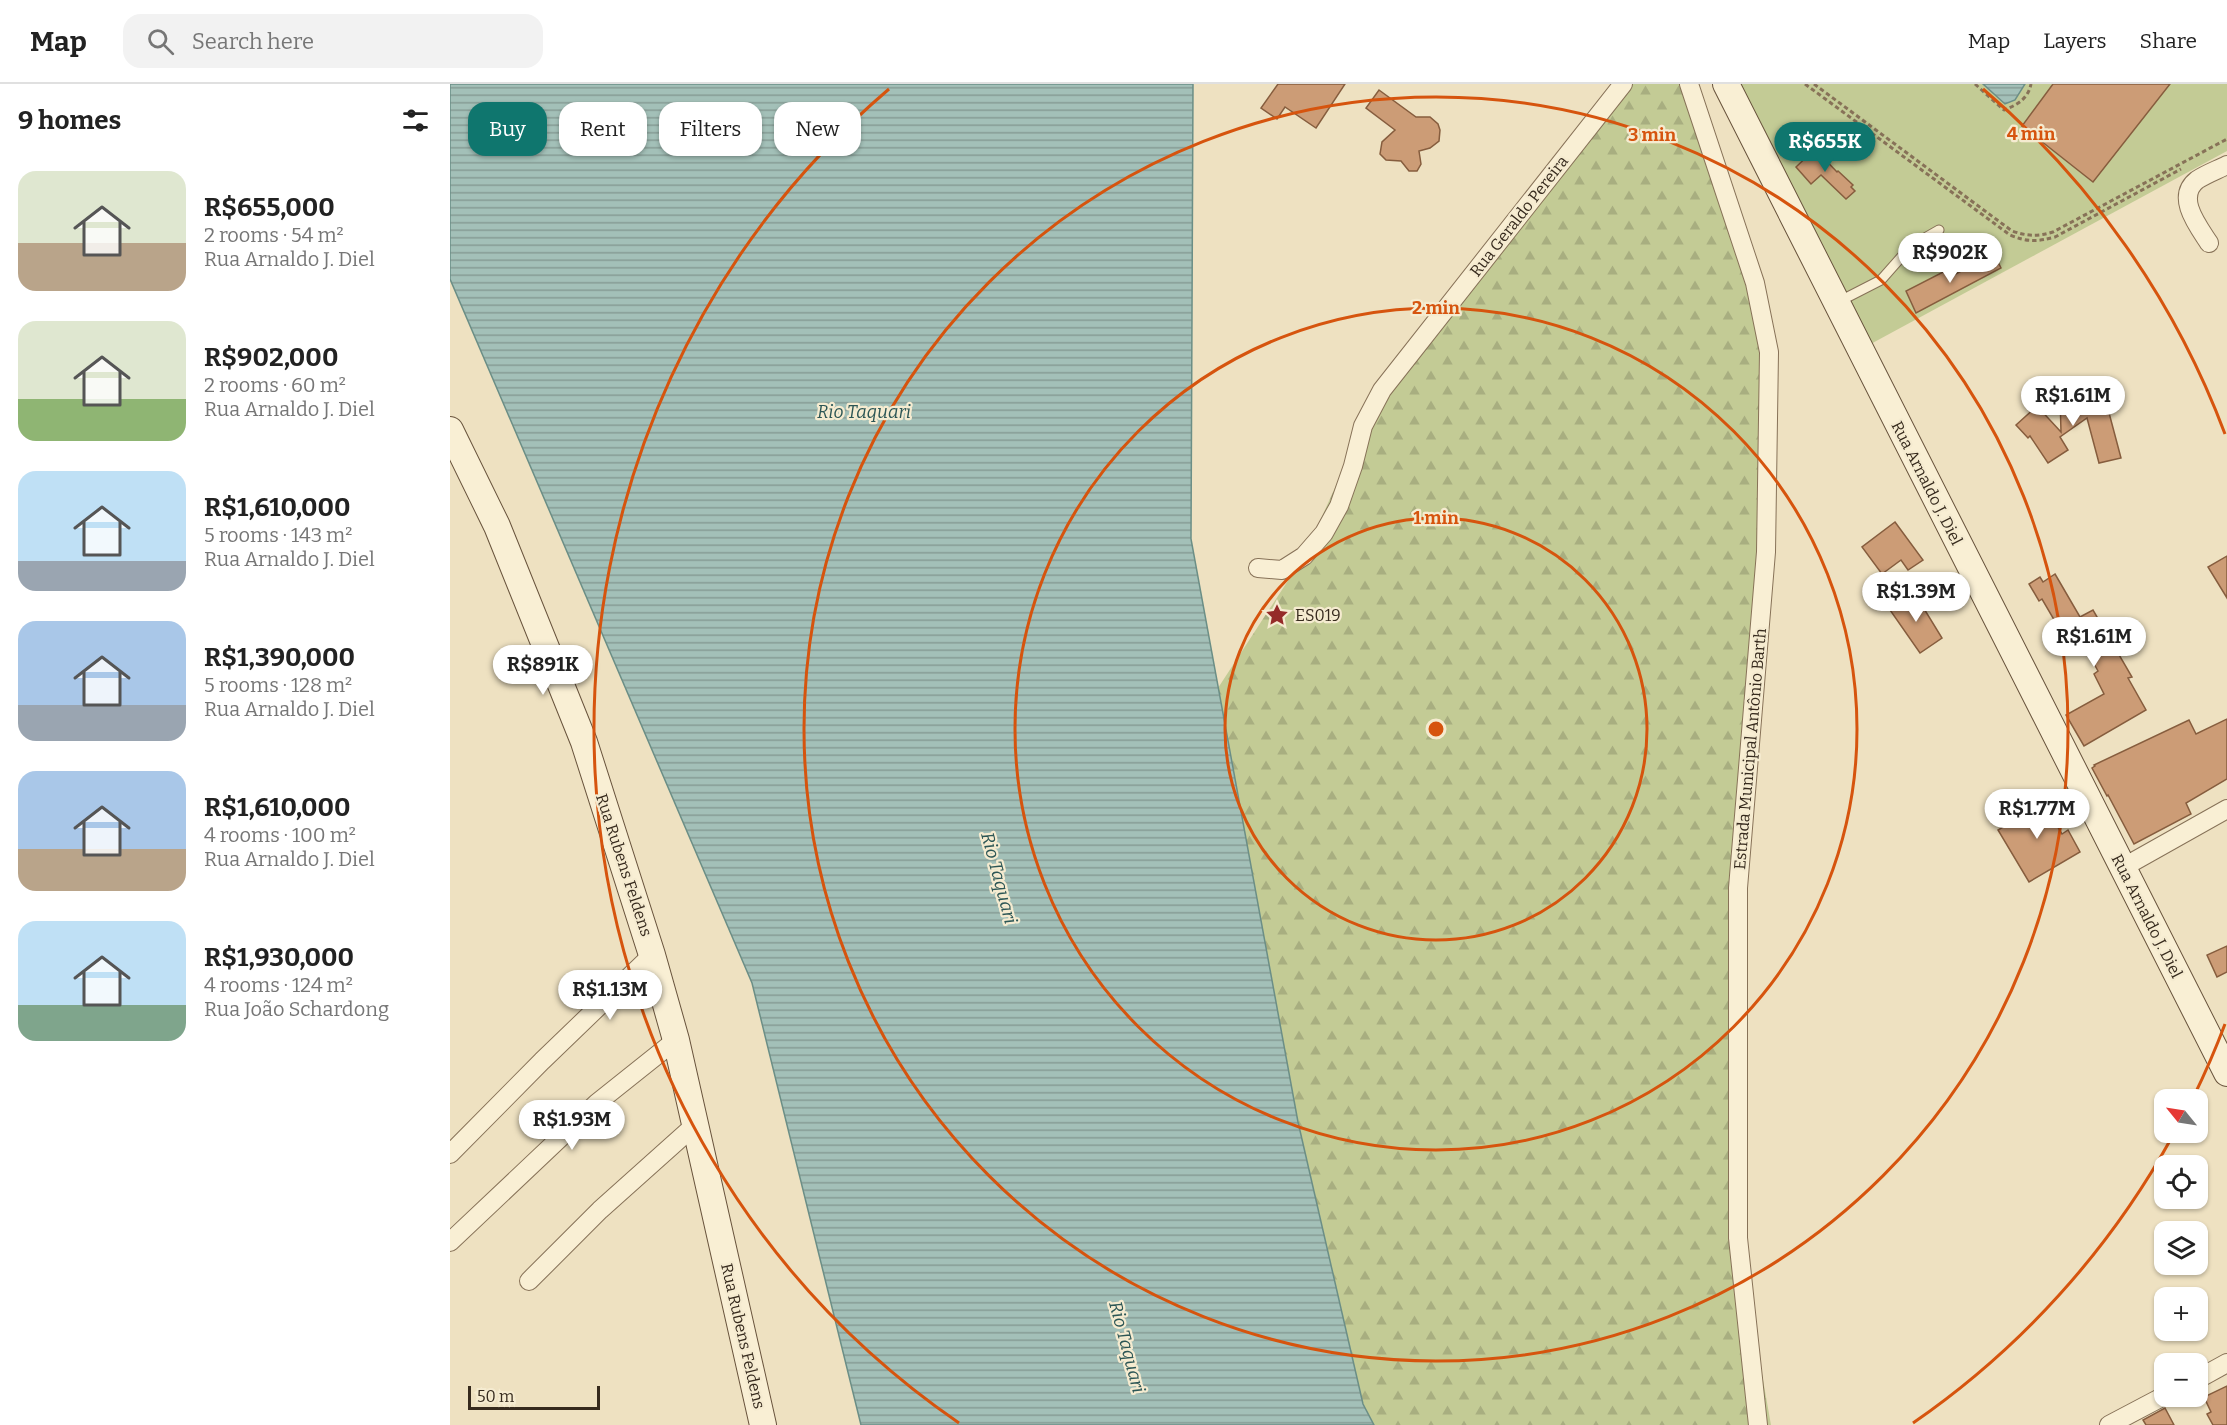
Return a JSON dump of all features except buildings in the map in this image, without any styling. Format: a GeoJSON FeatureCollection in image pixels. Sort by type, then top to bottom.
{"type":"FeatureCollection","features":[{"type":"Feature","properties":{"kind":"street","name":"Rua Geraldo Pereira"},"geometry":{"type":"LineString","coordinates":[[1258,568],[1282,570],[1304,556],[1324,532],[1339,506],[1364,426],[1382,390],[1623,84]]}},
{"type":"Feature","properties":{"kind":"street","name":"Estrada Municipal Antônio Barth"},"geometry":{"type":"LineString","coordinates":[[1689,84],[1755,283],[1769,352],[1766,552],[1738,888],[1738,1238],[1758,1425]]}},
{"type":"Feature","properties":{"kind":"street","name":"Rua Arnaldo J. Diel"},"geometry":{"type":"LineString","coordinates":[[1726,84],[2227,1073]]}},
{"type":"Feature","properties":{"kind":"street"},"geometry":{"type":"LineString","coordinates":[[2209,243],[2195,222],[2187,200],[2191,186],[2200,178],[2227,165]]}},
{"type":"Feature","properties":{"kind":"street","name":"Rua Rubens Feldens"},"geometry":{"type":"LineString","coordinates":[[450,430],[497,526],[584,741],[652,956],[676,1040],[763,1425]]}},
{"type":"Feature","properties":{"kind":"street"},"geometry":{"type":"LineString","coordinates":[[2122,868],[2227,809]]}},
{"type":"Feature","properties":{"kind":"street"},"geometry":{"type":"LineString","coordinates":[[450,1154],[542,1061],[652,956]]}},
{"type":"Feature","properties":{"kind":"street"},"geometry":{"type":"LineString","coordinates":[[450,1242],[597,1103],[676,1040]]}},
{"type":"Feature","properties":{"kind":"street"},"geometry":{"type":"LineString","coordinates":[[529,1281],[600,1210],[695,1125]]}},
{"type":"Feature","properties":{"kind":"street"},"geometry":{"type":"LineString","coordinates":[[2208,1373],[2227,1363]]}},
{"type":"Feature","properties":{"kind":"street"},"geometry":{"type":"LineString","coordinates":[[2109,1425],[2154,1401]]}},
{"type":"Feature","properties":{"kind":"lane"},"geometry":{"type":"LineString","coordinates":[[1836,303],[1881,280],[1911,246],[1939,230]]}},
{"type":"Feature","properties":{"kind":"path"},"geometry":{"type":"LineString","coordinates":[[1804,84],[2010,235],[2025,241],[2039,242],[2055,237],[2227,145]]}},
{"type":"Feature","properties":{"kind":"path"},"geometry":{"type":"LineString","coordinates":[[1814,84],[2012,231],[2026,236],[2039,236],[2053,232],[2227,139]]}},
{"type":"Feature","properties":{"kind":"path"},"geometry":{"type":"LineString","coordinates":[[1975,84],[2004,110],[2019,105],[2030,90],[2031,84]]}},
{"type":"Feature","properties":{"kind":"green space"},"geometry":{"type":"Polygon","coordinates":[[[1623,84],[1687,84],[1769,352],[1738,888],[1738,1238],[1771,1425],[1374,1425],[1363,1404],[1298,1122],[1218,688],[1304,556],[1363,426],[1623,84]]]}},
{"type":"Feature","properties":{"kind":"green space"},"geometry":{"type":"Polygon","coordinates":[[[1734,84],[2227,84],[2227,151],[1867,346],[1734,84]]]}},
{"type":"Feature","properties":{"kind":"water","name":"Rio Taquari"},"geometry":{"type":"Polygon","coordinates":[[[450,84],[1193,84],[1191,539],[1298,1122],[1363,1404],[1374,1425],[861,1425],[752,983],[450,279],[450,84]]]}},
{"type":"Feature","properties":{"kind":"water"},"geometry":{"type":"Polygon","coordinates":[[[1983,84],[2025,84],[2015,100],[2005,104],[1983,84]]]}},
{"type":"Feature","properties":{"kind":"place","name":"ES019"},"geometry":{"type":"Point","coordinates":[1277,615]}}]}
